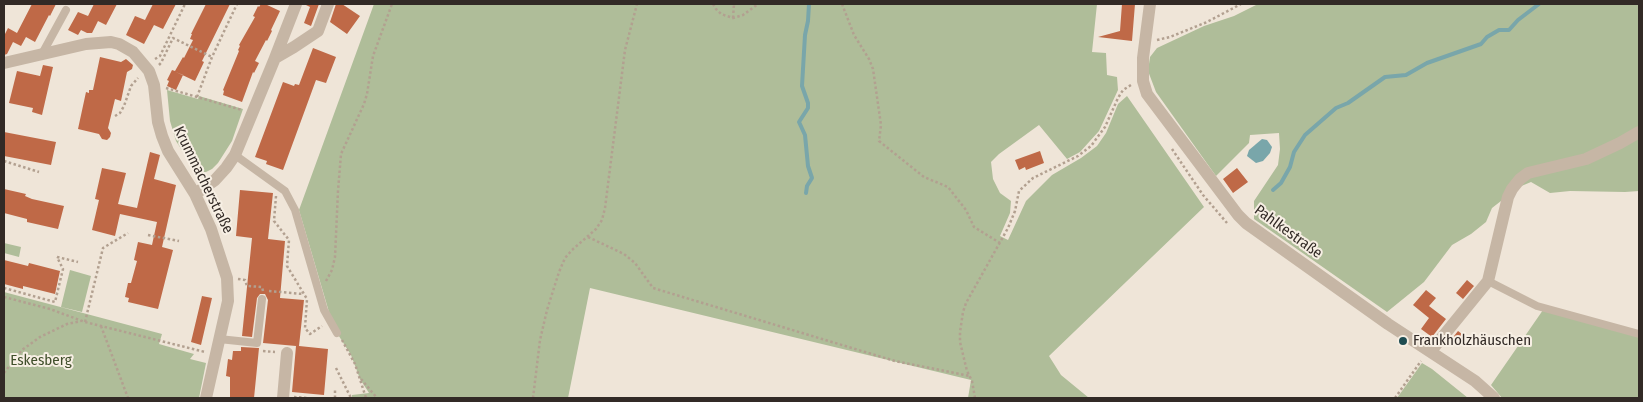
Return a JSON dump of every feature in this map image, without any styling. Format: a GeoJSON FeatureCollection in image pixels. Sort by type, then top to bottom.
{"type":"FeatureCollection","features":[{"type":"Feature","properties":{"kind":"street"},"geometry":{"type":"LineString","coordinates":[[195,194],[215,180],[226,168],[242,142],[296,4]]}},
{"type":"Feature","properties":{"kind":"street"},"geometry":{"type":"LineString","coordinates":[[275,58],[294,48],[318,31],[328,4]]}},
{"type":"Feature","properties":{"kind":"street","name":"Pahlkestraße"},"geometry":{"type":"LineString","coordinates":[[1150,4],[1142,81],[1147,94],[1230,206],[1242,219],[1388,324],[1426,355],[1475,381],[1494,398]]}},
{"type":"Feature","properties":{"kind":"street"},"geometry":{"type":"LineString","coordinates":[[4,63],[86,44],[111,42],[133,52],[150,74]]}},
{"type":"Feature","properties":{"kind":"street","name":"Krummacherstraße"},"geometry":{"type":"LineString","coordinates":[[150,74],[162,136],[168,151],[195,194],[211,229],[227,278],[228,302],[206,398]]}},
{"type":"Feature","properties":{"kind":"street"},"geometry":{"type":"LineString","coordinates":[[1426,355],[1488,281],[1508,197],[1520,179],[1528,173],[1586,158],[1620,143],[1639,132]]}},
{"type":"Feature","properties":{"kind":"street"},"geometry":{"type":"LineString","coordinates":[[283,398],[286,353]]}},
{"type":"Feature","properties":{"kind":"lane"},"geometry":{"type":"LineString","coordinates":[[42,54],[66,10]]}},
{"type":"Feature","properties":{"kind":"lane"},"geometry":{"type":"LineString","coordinates":[[235,155],[286,191],[295,210],[324,310],[338,333]]}},
{"type":"Feature","properties":{"kind":"lane"},"geometry":{"type":"LineString","coordinates":[[1488,281],[1537,306],[1639,334]]}},
{"type":"Feature","properties":{"kind":"lane"},"geometry":{"type":"LineString","coordinates":[[219,339],[257,343],[262,299]]}},
{"type":"Feature","properties":{"kind":"path"},"geometry":{"type":"LineString","coordinates":[[150,74],[185,4]]}},
{"type":"Feature","properties":{"kind":"path"},"geometry":{"type":"LineString","coordinates":[[197,97],[212,57],[237,4]]}},
{"type":"Feature","properties":{"kind":"path"},"geometry":{"type":"LineString","coordinates":[[319,294],[329,277],[334,263],[341,154],[364,104],[373,56],[392,4]]}},
{"type":"Feature","properties":{"kind":"path"},"geometry":{"type":"LineString","coordinates":[[533,398],[540,340],[559,272],[572,250],[596,229],[602,220],[625,50],[637,4]]}},
{"type":"Feature","properties":{"kind":"path"},"geometry":{"type":"LineString","coordinates":[[713,4],[721,14],[733,18],[742,15],[758,4]]}},
{"type":"Feature","properties":{"kind":"path"},"geometry":{"type":"LineString","coordinates":[[733,18],[734,4]]}},
{"type":"Feature","properties":{"kind":"path"},"geometry":{"type":"LineString","coordinates":[[842,4],[854,35],[874,69],[881,125],[879,141],[924,177],[948,187],[966,210],[972,225],[1000,243]]}},
{"type":"Feature","properties":{"kind":"path"},"geometry":{"type":"LineString","coordinates":[[1146,42],[1170,37],[1207,22],[1241,4]]}},
{"type":"Feature","properties":{"kind":"path"},"geometry":{"type":"LineString","coordinates":[[115,116],[120,113],[124,106],[130,86],[136,79],[150,74],[161,63],[173,38],[212,57]]}},
{"type":"Feature","properties":{"kind":"path"},"geometry":{"type":"LineString","coordinates":[[150,74],[197,97],[252,113]]}},
{"type":"Feature","properties":{"kind":"path"},"geometry":{"type":"LineString","coordinates":[[975,398],[972,381],[962,355],[960,342],[963,312],[966,303],[1012,220],[1019,190],[1039,175],[1087,150],[1103,131],[1123,90],[1142,81]]}},
{"type":"Feature","properties":{"kind":"path"},"geometry":{"type":"LineString","coordinates":[[4,161],[39,172]]}},
{"type":"Feature","properties":{"kind":"path"},"geometry":{"type":"LineString","coordinates":[[279,186],[274,221],[289,240],[286,266],[307,299],[305,328],[310,334],[330,321]]}},
{"type":"Feature","properties":{"kind":"path"},"geometry":{"type":"LineString","coordinates":[[83,321],[104,248],[128,233]]}},
{"type":"Feature","properties":{"kind":"path"},"geometry":{"type":"LineString","coordinates":[[148,235],[179,242]]}},
{"type":"Feature","properties":{"kind":"path"},"geometry":{"type":"LineString","coordinates":[[588,237],[624,254],[635,263],[653,288],[895,361],[970,376]]}},
{"type":"Feature","properties":{"kind":"path"},"geometry":{"type":"LineString","coordinates":[[4,288],[54,302],[63,269],[57,257],[78,262]]}},
{"type":"Feature","properties":{"kind":"path"},"geometry":{"type":"LineString","coordinates":[[227,278],[245,280],[247,286],[262,287],[262,291],[304,294]]}},
{"type":"Feature","properties":{"kind":"path"},"geometry":{"type":"LineString","coordinates":[[4,297],[50,309],[101,326],[215,354]]}},
{"type":"Feature","properties":{"kind":"path"},"geometry":{"type":"LineString","coordinates":[[4,374],[22,350],[67,324],[83,321]]}},
{"type":"Feature","properties":{"kind":"path"},"geometry":{"type":"LineString","coordinates":[[101,326],[128,398]]}},
{"type":"Feature","properties":{"kind":"path"},"geometry":{"type":"LineString","coordinates":[[338,333],[351,355],[366,398]]}},
{"type":"Feature","properties":{"kind":"path"},"geometry":{"type":"LineString","coordinates":[[257,343],[259,350],[286,353]]}},
{"type":"Feature","properties":{"kind":"path"},"geometry":{"type":"LineString","coordinates":[[1394,398],[1426,355]]}},
{"type":"Feature","properties":{"kind":"path"},"geometry":{"type":"LineString","coordinates":[[336,368],[351,398]]}},
{"type":"Feature","properties":{"kind":"path"},"geometry":{"type":"LineString","coordinates":[[360,379],[377,398]]}},
{"type":"Feature","properties":{"kind":"path"},"geometry":{"type":"LineString","coordinates":[[335,390],[335,398]]}},
{"type":"Feature","properties":{"kind":"green space"},"geometry":{"type":"Polygon","coordinates":[[[374,4],[1097,4],[1092,52],[1106,53],[1107,75],[1117,77],[1118,90],[1099,131],[1080,152],[1067,159],[1039,125],[991,162],[993,179],[1000,193],[1011,201],[1010,213],[1000,236],[1008,240],[1026,201],[1052,175],[1097,146],[1106,133],[1118,104],[1127,96],[1204,207],[1049,356],[1061,375],[1089,398],[968,398],[971,380],[590,288],[568,398],[352,398],[352,395],[369,393],[360,379],[351,355],[337,333],[299,210],[374,4]]]}},
{"type":"Feature","properties":{"kind":"green space"},"geometry":{"type":"Polygon","coordinates":[[[1258,4],[1639,4],[1639,191],[1570,191],[1550,193],[1531,182],[1519,187],[1492,208],[1486,222],[1471,234],[1452,245],[1424,282],[1387,312],[1254,219],[1254,201],[1278,165],[1279,133],[1250,135],[1249,143],[1216,176],[1156,92],[1148,71],[1150,57],[1157,48],[1258,4]]]}},
{"type":"Feature","properties":{"kind":"green space"},"geometry":{"type":"Polygon","coordinates":[[[167,90],[198,99],[199,96],[243,109],[232,141],[212,169],[206,172],[199,172],[194,169],[176,141],[170,121],[167,90]]]}},
{"type":"Feature","properties":{"kind":"green space"},"geometry":{"type":"Polygon","coordinates":[[[4,243],[21,247],[19,257],[4,253],[4,243]]]}},
{"type":"Feature","properties":{"kind":"green space"},"geometry":{"type":"Polygon","coordinates":[[[70,270],[91,276],[82,312],[61,307],[70,270]]]}},
{"type":"Feature","properties":{"kind":"green space","name":"Eskesberg"},"geometry":{"type":"Polygon","coordinates":[[[4,292],[162,334],[159,344],[194,354],[190,359],[206,363],[199,398],[4,398],[4,292]]]}},
{"type":"Feature","properties":{"kind":"green space"},"geometry":{"type":"Polygon","coordinates":[[[1543,310],[1639,337],[1639,398],[1502,398],[1491,385],[1543,310]]]}},
{"type":"Feature","properties":{"kind":"green space"},"geometry":{"type":"Polygon","coordinates":[[[1422,363],[1432,369],[1468,398],[1397,398],[1422,363]]]}},
{"type":"Feature","properties":{"kind":"water"},"geometry":{"type":"Polygon","coordinates":[[[1262,139],[1267,140],[1272,147],[1270,153],[1263,161],[1256,163],[1247,156],[1249,150],[1262,139]]]}},
{"type":"Feature","properties":{"kind":"building"},"geometry":{"type":"Polygon","coordinates":[[[32,4],[56,4],[35,42],[26,37],[21,46],[13,42],[7,54],[4,55],[4,36],[8,28],[17,33],[32,4]]]}},
{"type":"Feature","properties":{"kind":"building"},"geometry":{"type":"Polygon","coordinates":[[[94,4],[117,4],[106,25],[98,21],[92,33],[81,30],[78,35],[68,30],[78,12],[88,16],[94,4]]]}},
{"type":"Feature","properties":{"kind":"building"},"geometry":{"type":"Polygon","coordinates":[[[153,4],[176,4],[163,29],[154,25],[144,44],[126,35],[135,16],[145,20],[153,4]]]}},
{"type":"Feature","properties":{"kind":"building"},"geometry":{"type":"Polygon","coordinates":[[[206,4],[230,4],[202,61],[204,62],[195,81],[183,75],[176,90],[167,86],[169,81],[167,80],[172,70],[175,71],[193,40],[190,39],[191,34],[206,4]]]}},
{"type":"Feature","properties":{"kind":"building"},"geometry":{"type":"Polygon","coordinates":[[[261,4],[280,11],[267,41],[255,61],[259,63],[253,72],[242,102],[223,95],[223,90],[239,51],[239,45],[255,17],[253,16],[258,6],[261,4]]]}},
{"type":"Feature","properties":{"kind":"building"},"geometry":{"type":"Polygon","coordinates":[[[304,4],[319,4],[311,26],[304,23],[310,7],[304,4]]]}},
{"type":"Feature","properties":{"kind":"building"},"geometry":{"type":"Polygon","coordinates":[[[336,4],[342,4],[360,16],[347,34],[330,22],[336,4]]]}},
{"type":"Feature","properties":{"kind":"building"},"geometry":{"type":"Polygon","coordinates":[[[1122,4],[1135,4],[1132,41],[1098,37],[1120,31],[1122,4]]]}},
{"type":"Feature","properties":{"kind":"building"},"geometry":{"type":"Polygon","coordinates":[[[313,48],[336,57],[326,83],[316,80],[283,170],[266,164],[267,161],[255,157],[283,82],[294,86],[295,84],[299,85],[313,48]]]}},
{"type":"Feature","properties":{"kind":"building"},"geometry":{"type":"Polygon","coordinates":[[[100,57],[121,62],[126,59],[133,65],[132,69],[127,72],[121,101],[115,99],[108,128],[111,133],[107,140],[102,139],[99,134],[78,129],[86,92],[89,93],[89,90],[93,90],[100,57]]]}},
{"type":"Feature","properties":{"kind":"building"},"geometry":{"type":"Polygon","coordinates":[[[43,65],[53,67],[42,115],[32,112],[33,108],[9,103],[17,71],[40,76],[43,65]]]}},
{"type":"Feature","properties":{"kind":"building"},"geometry":{"type":"Polygon","coordinates":[[[4,132],[56,142],[51,165],[4,156],[4,132]]]}},
{"type":"Feature","properties":{"kind":"building"},"geometry":{"type":"Polygon","coordinates":[[[1040,151],[1044,163],[1026,170],[1025,167],[1019,170],[1015,160],[1040,151]]]}},
{"type":"Feature","properties":{"kind":"building"},"geometry":{"type":"Polygon","coordinates":[[[150,152],[160,155],[154,179],[176,185],[162,247],[173,250],[158,309],[128,302],[129,298],[125,297],[128,283],[131,283],[137,261],[134,260],[138,242],[152,245],[157,222],[120,214],[115,236],[92,230],[99,200],[95,199],[102,168],[126,173],[118,204],[137,208],[150,152]]]}},
{"type":"Feature","properties":{"kind":"building"},"geometry":{"type":"Polygon","coordinates":[[[1237,168],[1248,182],[1233,193],[1223,179],[1237,168]]]}},
{"type":"Feature","properties":{"kind":"building"},"geometry":{"type":"Polygon","coordinates":[[[4,189],[26,194],[25,196],[32,199],[64,206],[58,229],[27,222],[27,219],[4,213],[4,189]]]}},
{"type":"Feature","properties":{"kind":"building"},"geometry":{"type":"Polygon","coordinates":[[[240,190],[273,193],[268,239],[285,241],[280,298],[304,300],[299,346],[328,349],[324,395],[292,392],[296,346],[263,343],[268,300],[265,294],[260,294],[257,298],[252,337],[242,336],[252,238],[236,236],[240,190]]]}},
{"type":"Feature","properties":{"kind":"building"},"geometry":{"type":"Polygon","coordinates":[[[4,260],[28,266],[29,263],[60,271],[55,294],[23,286],[23,289],[4,284],[4,260]]]}},
{"type":"Feature","properties":{"kind":"building"},"geometry":{"type":"Polygon","coordinates":[[[1467,280],[1474,286],[1463,299],[1456,293],[1467,280]]]}},
{"type":"Feature","properties":{"kind":"building"},"geometry":{"type":"Polygon","coordinates":[[[1426,290],[1436,298],[1429,306],[1446,319],[1432,337],[1421,329],[1429,318],[1413,305],[1426,290]]]}},
{"type":"Feature","properties":{"kind":"building"},"geometry":{"type":"Polygon","coordinates":[[[202,296],[212,298],[201,345],[191,342],[202,296]]]}},
{"type":"Feature","properties":{"kind":"building"},"geometry":{"type":"Polygon","coordinates":[[[1458,331],[1462,334],[1454,345],[1450,341],[1458,331]]]}},
{"type":"Feature","properties":{"kind":"building"},"geometry":{"type":"Polygon","coordinates":[[[241,347],[259,348],[254,398],[230,398],[230,377],[226,376],[228,359],[232,360],[233,351],[241,351],[241,347]]]}},
{"type":"Feature","properties":{"kind":"waterway"},"geometry":{"type":"LineString","coordinates":[[806,193],[807,186],[812,178],[808,166],[805,135],[799,122],[808,108],[802,86],[809,4]]}},
{"type":"Feature","properties":{"kind":"waterway"},"geometry":{"type":"LineString","coordinates":[[1273,190],[1281,183],[1290,167],[1294,152],[1305,135],[1336,108],[1348,103],[1385,77],[1406,75],[1427,63],[1481,44],[1487,37],[1499,30],[1509,30],[1518,20],[1539,4]]}},
{"type":"Feature","properties":{"kind":"place","name":"Frankholzhäuschen"},"geometry":{"type":"Point","coordinates":[1403,341]}}]}
